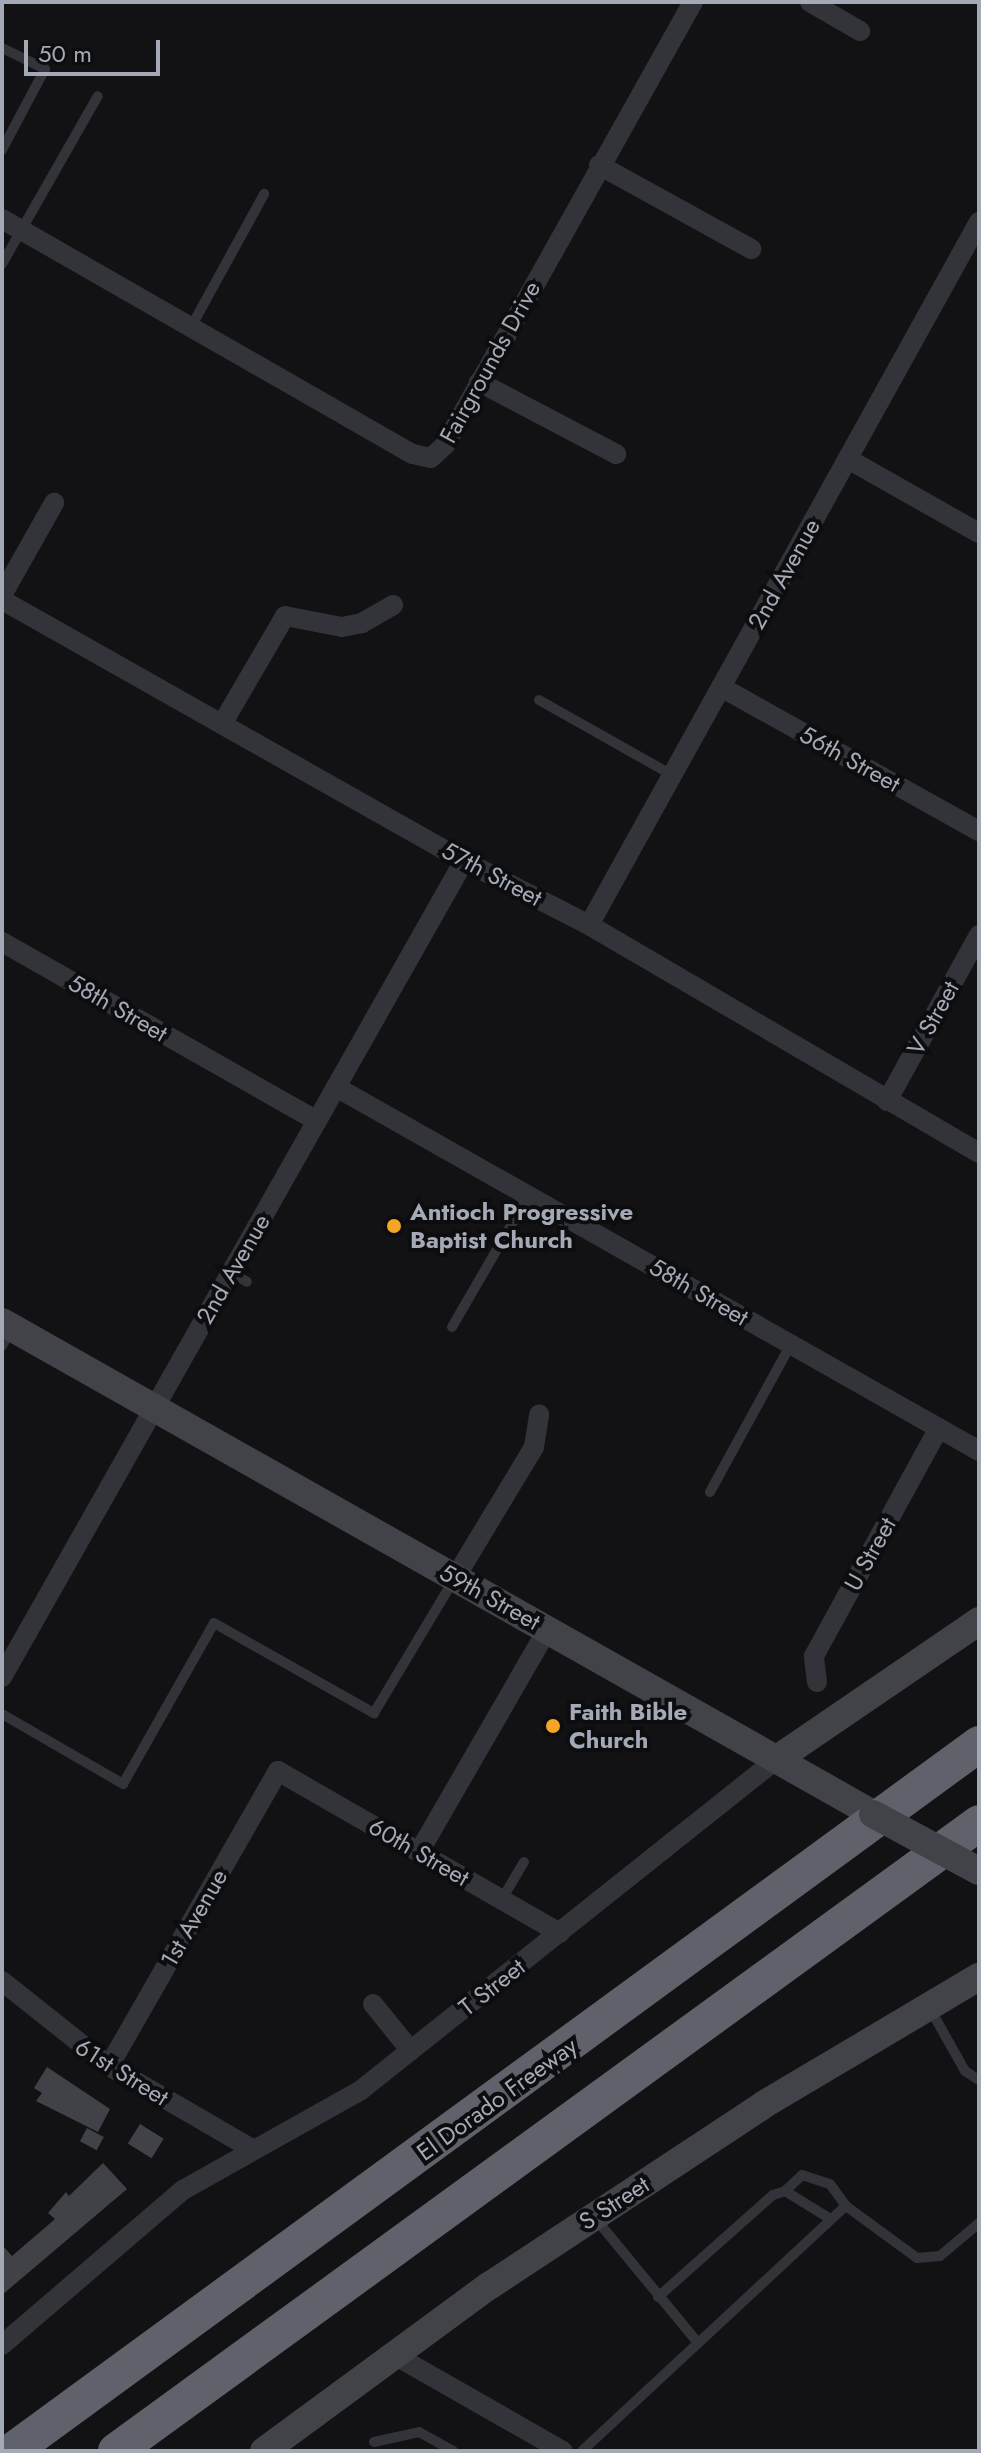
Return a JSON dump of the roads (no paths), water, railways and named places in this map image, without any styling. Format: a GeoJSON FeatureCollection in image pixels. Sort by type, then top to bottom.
{"type":"FeatureCollection","features":[{"type":"Feature","properties":{"kind":"highway","name":"El Dorado Freeway"},"geometry":{"type":"LineString","coordinates":[[2,2446],[24,2442],[979,1744]]}},
{"type":"Feature","properties":{"kind":"highway"},"geometry":{"type":"LineString","coordinates":[[116,2451],[979,1823]]}},
{"type":"Feature","properties":{"kind":"highway"},"geometry":{"type":"LineString","coordinates":[[149,2451],[351,2279]]}},
{"type":"Feature","properties":{"kind":"street","name":"Fairgrounds Drive"},"geometry":{"type":"LineString","coordinates":[[2,219],[421,457],[431,458],[445,445],[693,2]]}},
{"type":"Feature","properties":{"kind":"street"},"geometry":{"type":"LineString","coordinates":[[810,2],[860,31]]}},
{"type":"Feature","properties":{"kind":"street"},"geometry":{"type":"LineString","coordinates":[[599,165],[751,249]]}},
{"type":"Feature","properties":{"kind":"street","name":"2nd Avenue"},"geometry":{"type":"LineString","coordinates":[[589,925],[977,230]]}},
{"type":"Feature","properties":{"kind":"street"},"geometry":{"type":"LineString","coordinates":[[479,382],[616,454]]}},
{"type":"Feature","properties":{"kind":"street"},"geometry":{"type":"LineString","coordinates":[[848,459],[979,533]]}},
{"type":"Feature","properties":{"kind":"street"},"geometry":{"type":"LineString","coordinates":[[2,598],[54,503]]}},
{"type":"Feature","properties":{"kind":"street","name":"57th Street"},"geometry":{"type":"LineString","coordinates":[[2,598],[464,861],[589,925],[979,1153]]}},
{"type":"Feature","properties":{"kind":"street"},"geometry":{"type":"LineString","coordinates":[[222,724],[285,616],[342,627],[362,623],[393,605]]}},
{"type":"Feature","properties":{"kind":"street","name":"56th Street"},"geometry":{"type":"LineString","coordinates":[[721,687],[979,831]]}},
{"type":"Feature","properties":{"kind":"street","name":"2nd Avenue"},"geometry":{"type":"LineString","coordinates":[[2,1677],[154,1408],[239,1277],[317,1121],[464,861]]}},
{"type":"Feature","properties":{"kind":"street","name":"V Street"},"geometry":{"type":"LineString","coordinates":[[887,1101],[979,935]]}},
{"type":"Feature","properties":{"kind":"street","name":"58th Street"},"geometry":{"type":"LineString","coordinates":[[2,942],[317,1121]]}},
{"type":"Feature","properties":{"kind":"street","name":"58th Street"},"geometry":{"type":"LineString","coordinates":[[336,1087],[463,1166],[528,1196],[979,1451]]}},
{"type":"Feature","properties":{"kind":"street","name":"59th Street"},"geometry":{"type":"LineString","coordinates":[[5,1332],[154,1408],[826,1789],[979,1871]]}},
{"type":"Feature","properties":{"kind":"street"},"geometry":{"type":"LineString","coordinates":[[455,1578],[534,1447],[539,1414]]}},
{"type":"Feature","properties":{"kind":"street","name":"U Street"},"geometry":{"type":"LineString","coordinates":[[817,1682],[814,1656],[939,1428]]}},
{"type":"Feature","properties":{"kind":"street","name":"T Street"},"geometry":{"type":"LineString","coordinates":[[2,2345],[183,2190],[252,2149],[328,2112],[411,2051],[777,1759],[979,1621]]}},
{"type":"Feature","properties":{"kind":"street"},"geometry":{"type":"LineString","coordinates":[[419,1852],[548,1629]]}},
{"type":"Feature","properties":{"kind":"street","name":"60th Street"},"geometry":{"type":"LineString","coordinates":[[278,1771],[560,1933]]}},
{"type":"Feature","properties":{"kind":"street","name":"1st Avenue"},"geometry":{"type":"LineString","coordinates":[[109,2066],[278,1771]]}},
{"type":"Feature","properties":{"kind":"street","name":"S Street"},"geometry":{"type":"LineString","coordinates":[[264,2451],[391,2353],[595,2216],[803,2080],[979,1977]]}},
{"type":"Feature","properties":{"kind":"street","name":"61st Street"},"geometry":{"type":"LineString","coordinates":[[2,1981],[109,2066],[252,2149]]}},
{"type":"Feature","properties":{"kind":"street"},"geometry":{"type":"LineString","coordinates":[[373,2004],[411,2051]]}},
{"type":"Feature","properties":{"kind":"street"},"geometry":{"type":"LineString","coordinates":[[391,2353],[563,2451]]}},
{"type":"Feature","properties":{"kind":"lane"},"geometry":{"type":"LineString","coordinates":[[2,48],[45,69],[2,150]]}},
{"type":"Feature","properties":{"kind":"lane"},"geometry":{"type":"LineString","coordinates":[[2,264],[98,96]]}},
{"type":"Feature","properties":{"kind":"lane"},"geometry":{"type":"LineString","coordinates":[[191,327],[264,194]]}},
{"type":"Feature","properties":{"kind":"lane"},"geometry":{"type":"LineString","coordinates":[[539,700],[672,775]]}},
{"type":"Feature","properties":{"kind":"lane"},"geometry":{"type":"LineString","coordinates":[[452,1327],[528,1196]]}},
{"type":"Feature","properties":{"kind":"lane"},"geometry":{"type":"LineString","coordinates":[[710,1492],[791,1344]]}},
{"type":"Feature","properties":{"kind":"lane"},"geometry":{"type":"LineString","coordinates":[[2,1714],[123,1784],[214,1623],[374,1713],[455,1578]]}},
{"type":"Feature","properties":{"kind":"lane"},"geometry":{"type":"LineString","coordinates":[[502,1899],[524,1862]]}},
{"type":"Feature","properties":{"kind":"lane"},"geometry":{"type":"LineString","coordinates":[[929,2006],[965,2071],[979,2080]]}},
{"type":"Feature","properties":{"kind":"lane"},"geometry":{"type":"LineString","coordinates":[[658,2297],[773,2195],[785,2191],[791,2181],[811,2175],[830,2184],[846,2206],[917,2258],[931,2260],[979,2223]]}},
{"type":"Feature","properties":{"kind":"lane"},"geometry":{"type":"LineString","coordinates":[[785,2191],[829,2218]]}},
{"type":"Feature","properties":{"kind":"lane"},"geometry":{"type":"LineString","coordinates":[[582,2451],[829,2218],[846,2206]]}},
{"type":"Feature","properties":{"kind":"lane"},"geometry":{"type":"LineString","coordinates":[[595,2216],[698,2343]]}},
{"type":"Feature","properties":{"kind":"lane"},"geometry":{"type":"LineString","coordinates":[[374,2442],[419,2432],[453,2451]]}},
{"type":"Feature","properties":{"kind":"place","name":"Antioch Progressive Baptist Church"},"geometry":{"type":"Point","coordinates":[394,1226]}},
{"type":"Feature","properties":{"kind":"place","name":"Faith Bible Church"},"geometry":{"type":"Point","coordinates":[553,1726]}}]}
